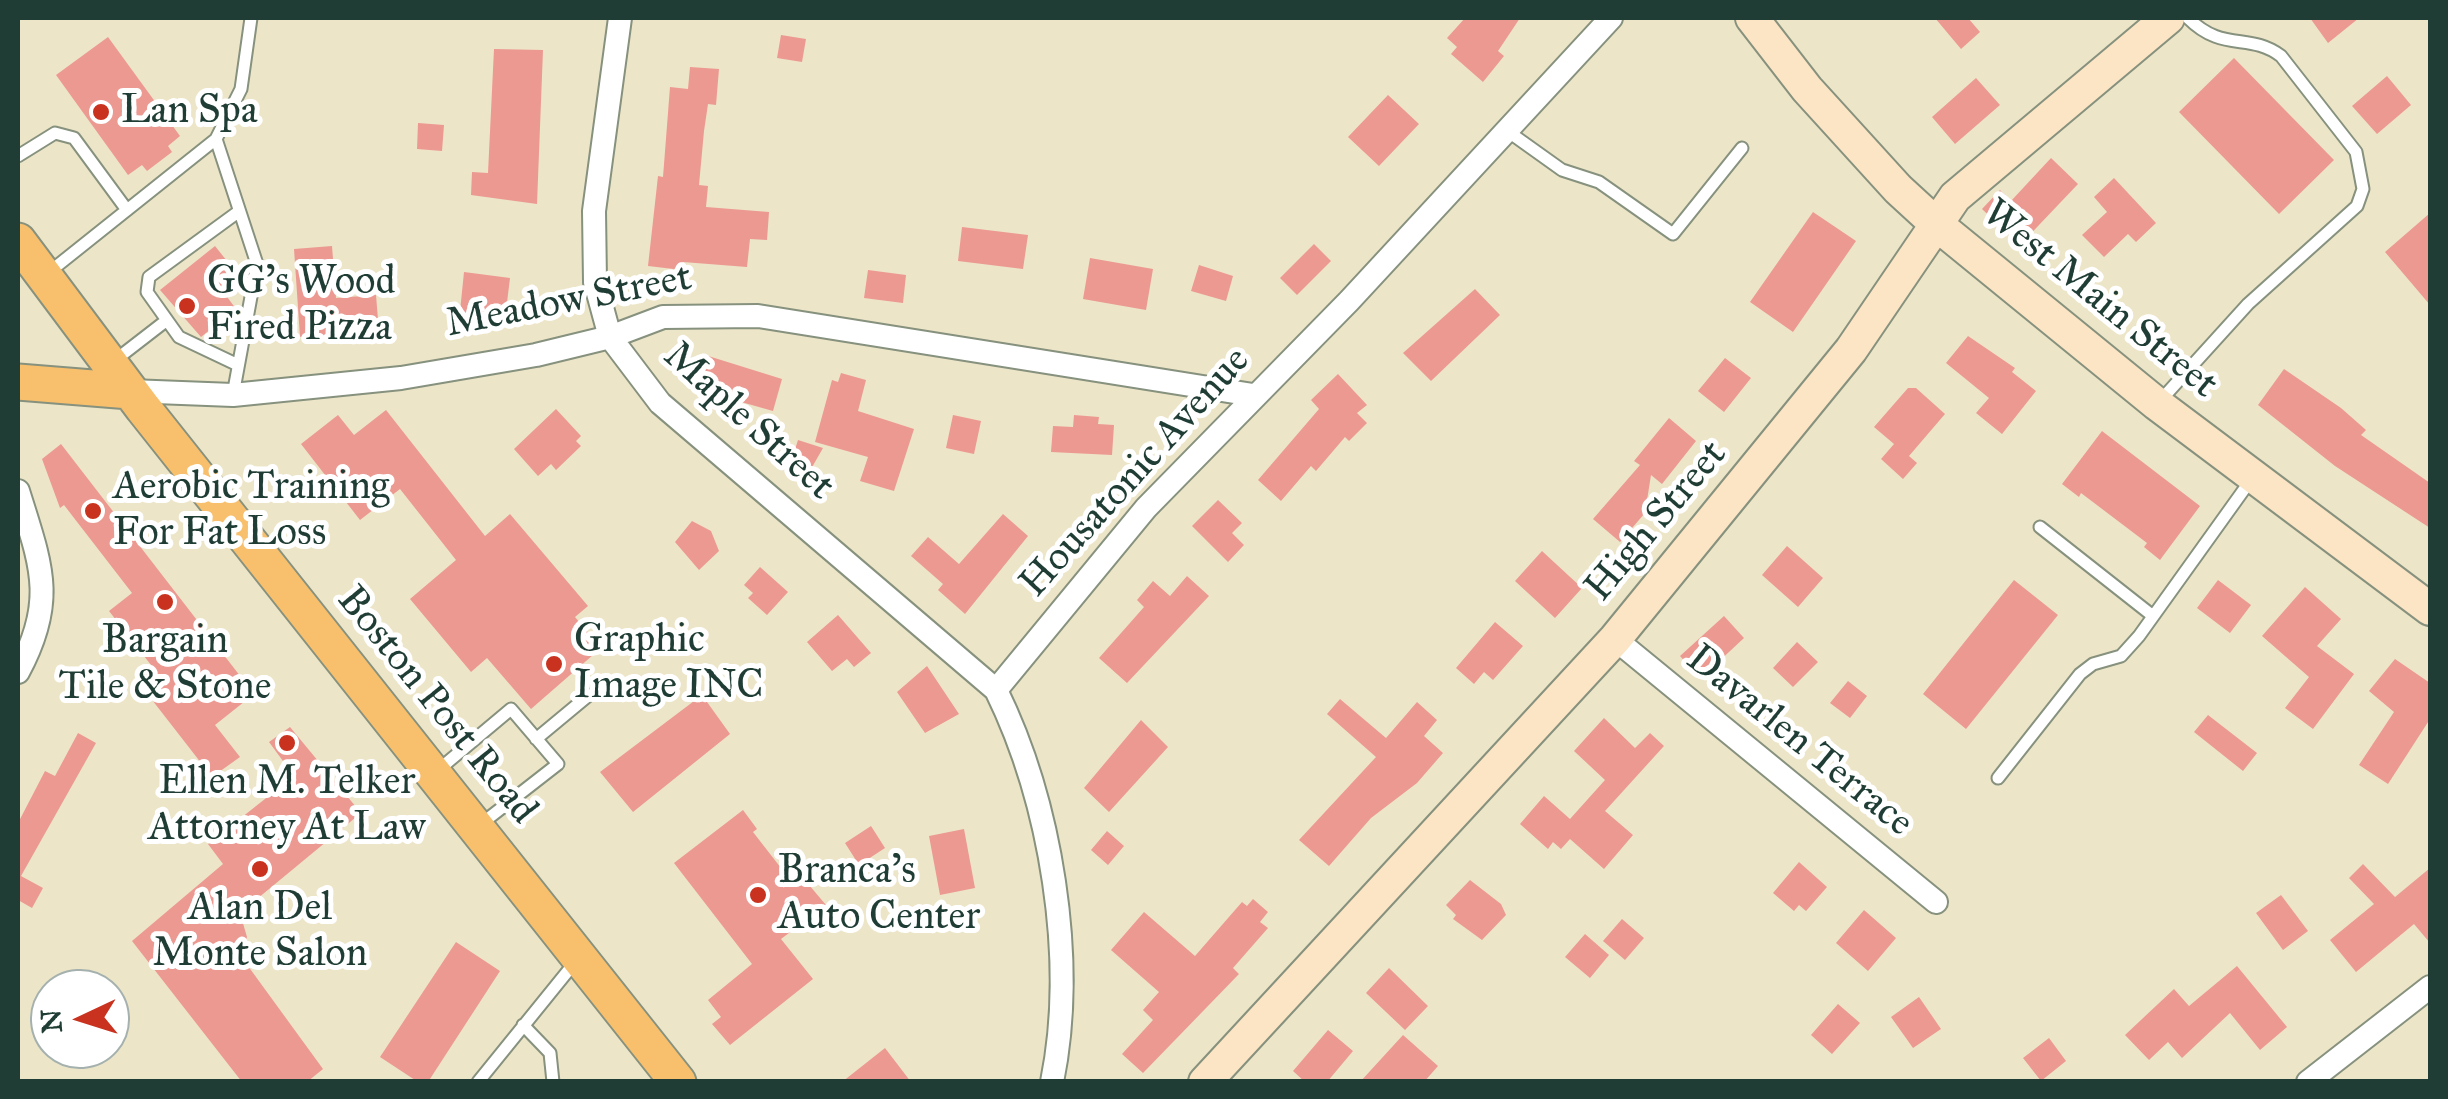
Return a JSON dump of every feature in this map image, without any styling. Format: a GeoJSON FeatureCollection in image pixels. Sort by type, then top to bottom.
{"type":"FeatureCollection","features":[{"type":"Feature","properties":{"kind":"main road","name":"West Main Street"},"geometry":{"type":"LineString","coordinates":[[1752,18],[1808,89],[1935,223],[2157,404],[2430,609]]}},
{"type":"Feature","properties":{"kind":"main road","name":"High Street"},"geometry":{"type":"LineString","coordinates":[[1206,1082],[1615,639],[1851,350],[1955,197],[2168,18]]}},
{"type":"Feature","properties":{"kind":"main road","name":"Boston Post Road"},"geometry":{"type":"LineString","coordinates":[[18,241],[120,377],[678,1082]]}},
{"type":"Feature","properties":{"kind":"main road","name":"Meadow Street"},"geometry":{"type":"LineString","coordinates":[[18,382],[120,377]]}},
{"type":"Feature","properties":{"kind":"street","name":"Maple Street"},"geometry":{"type":"LineString","coordinates":[[620,18],[594,211],[595,282],[610,337],[660,403],[996,690]]}},
{"type":"Feature","properties":{"kind":"street","name":"Housatonic Avenue"},"geometry":{"type":"LineString","coordinates":[[996,690],[1146,508],[1253,395],[1350,301],[1611,18]]}},
{"type":"Feature","properties":{"kind":"street","name":"Meadow Street"},"geometry":{"type":"LineString","coordinates":[[120,377],[233,395],[401,378],[610,337],[664,318],[758,316],[1253,395]]}},
{"type":"Feature","properties":{"kind":"street"},"geometry":{"type":"LineString","coordinates":[[18,491],[44,591],[40,622],[18,672]]}},
{"type":"Feature","properties":{"kind":"street","name":"Davarlen Terrace"},"geometry":{"type":"LineString","coordinates":[[1615,639],[1936,902]]}},
{"type":"Feature","properties":{"kind":"street"},"geometry":{"type":"LineString","coordinates":[[996,690],[1023,753],[1055,892],[1062,1012],[1052,1082]]}},
{"type":"Feature","properties":{"kind":"street"},"geometry":{"type":"LineString","coordinates":[[2308,1082],[2430,987]]}},
{"type":"Feature","properties":{"kind":"lane"},"geometry":{"type":"LineString","coordinates":[[45,276],[216,139],[241,90],[251,18]]}},
{"type":"Feature","properties":{"kind":"lane"},"geometry":{"type":"LineString","coordinates":[[2157,404],[2248,304],[2348,217],[2362,189],[2356,152],[2281,56],[2270,47],[2220,41],[2188,18]]}},
{"type":"Feature","properties":{"kind":"lane"},"geometry":{"type":"LineString","coordinates":[[1506,130],[1546,162],[1599,182],[1673,234],[1742,148]]}},
{"type":"Feature","properties":{"kind":"lane"},"geometry":{"type":"LineString","coordinates":[[18,156],[55,133],[74,138],[126,210]]}},
{"type":"Feature","properties":{"kind":"lane"},"geometry":{"type":"LineString","coordinates":[[216,139],[257,264],[233,395]]}},
{"type":"Feature","properties":{"kind":"lane"},"geometry":{"type":"LineString","coordinates":[[238,212],[149,277],[148,292],[179,337],[238,365]]}},
{"type":"Feature","properties":{"kind":"lane"},"geometry":{"type":"LineString","coordinates":[[120,377],[167,320]]}},
{"type":"Feature","properties":{"kind":"lane"},"geometry":{"type":"LineString","coordinates":[[1998,778],[2080,674],[2093,664],[2120,656],[2254,477]]}},
{"type":"Feature","properties":{"kind":"lane"},"geometry":{"type":"LineString","coordinates":[[2040,527],[2153,616]]}},
{"type":"Feature","properties":{"kind":"lane"},"geometry":{"type":"LineString","coordinates":[[536,739],[589,695]]}},
{"type":"Feature","properties":{"kind":"lane"},"geometry":{"type":"LineString","coordinates":[[436,773],[511,709],[558,764],[478,826]]}},
{"type":"Feature","properties":{"kind":"lane"},"geometry":{"type":"LineString","coordinates":[[478,1082],[580,956]]}},
{"type":"Feature","properties":{"kind":"lane"},"geometry":{"type":"LineString","coordinates":[[523,1024],[550,1052],[554,1082]]}},
{"type":"Feature","properties":{"kind":"building"},"geometry":{"type":"Polygon","coordinates":[[[1465,18],[1520,18],[1498,51],[1504,56],[1483,82],[1451,54],[1457,47],[1447,38],[1465,18]]]}},
{"type":"Feature","properties":{"kind":"building"},"geometry":{"type":"Polygon","coordinates":[[[1935,18],[1968,18],[1980,32],[1961,49],[1935,18]]]}},
{"type":"Feature","properties":{"kind":"building"},"geometry":{"type":"Polygon","coordinates":[[[2310,18],[2359,18],[2328,43],[2310,18]]]}},
{"type":"Feature","properties":{"kind":"building"},"geometry":{"type":"Polygon","coordinates":[[[781,35],[806,39],[802,62],[777,58],[781,35]]]}},
{"type":"Feature","properties":{"kind":"building"},"geometry":{"type":"Polygon","coordinates":[[[108,37],[180,136],[168,146],[172,152],[147,171],[142,165],[128,175],[56,75],[108,37]]]}},
{"type":"Feature","properties":{"kind":"building"},"geometry":{"type":"Polygon","coordinates":[[[494,49],[543,50],[537,204],[471,195],[472,172],[488,173],[494,49]]]}},
{"type":"Feature","properties":{"kind":"building"},"geometry":{"type":"Polygon","coordinates":[[[2234,58],[2334,160],[2279,214],[2179,112],[2234,58]]]}},
{"type":"Feature","properties":{"kind":"building"},"geometry":{"type":"Polygon","coordinates":[[[690,67],[719,69],[716,105],[708,104],[704,131],[699,185],[708,186],[706,207],[769,212],[767,240],[750,239],[747,267],[683,262],[682,270],[648,266],[658,176],[663,177],[670,87],[688,89],[690,67]]]}},
{"type":"Feature","properties":{"kind":"building"},"geometry":{"type":"Polygon","coordinates":[[[2387,76],[2411,105],[2377,134],[2352,106],[2387,76]]]}},
{"type":"Feature","properties":{"kind":"building"},"geometry":{"type":"Polygon","coordinates":[[[1976,78],[2000,105],[1955,144],[1932,117],[1976,78]]]}},
{"type":"Feature","properties":{"kind":"building"},"geometry":{"type":"Polygon","coordinates":[[[1388,95],[1419,124],[1379,166],[1348,137],[1388,95]]]}},
{"type":"Feature","properties":{"kind":"building"},"geometry":{"type":"Polygon","coordinates":[[[418,123],[444,125],[442,151],[417,149],[418,123]]]}},
{"type":"Feature","properties":{"kind":"building"},"geometry":{"type":"Polygon","coordinates":[[[2051,158],[2078,184],[2020,245],[1982,209],[2000,190],[2011,201],[2051,158]]]}},
{"type":"Feature","properties":{"kind":"building"},"geometry":{"type":"Polygon","coordinates":[[[2114,178],[2156,223],[2136,242],[2128,234],[2104,257],[2082,235],[2107,212],[2094,197],[2114,178]]]}},
{"type":"Feature","properties":{"kind":"building"},"geometry":{"type":"Polygon","coordinates":[[[1813,212],[1856,241],[1793,332],[1750,302],[1813,212]]]}},
{"type":"Feature","properties":{"kind":"building"},"geometry":{"type":"Polygon","coordinates":[[[2430,213],[2430,305],[2385,252],[2430,213]]]}},
{"type":"Feature","properties":{"kind":"building"},"geometry":{"type":"Polygon","coordinates":[[[962,227],[1028,235],[1023,269],[958,261],[962,227]]]}},
{"type":"Feature","properties":{"kind":"building"},"geometry":{"type":"Polygon","coordinates":[[[1314,244],[1331,261],[1297,295],[1280,278],[1314,244]]]}},
{"type":"Feature","properties":{"kind":"building"},"geometry":{"type":"Polygon","coordinates":[[[215,246],[239,276],[222,290],[236,309],[201,337],[160,290],[215,246]]]}},
{"type":"Feature","properties":{"kind":"building"},"geometry":{"type":"Polygon","coordinates":[[[332,246],[336,298],[376,295],[379,332],[300,337],[294,249],[332,246]]]}},
{"type":"Feature","properties":{"kind":"building"},"geometry":{"type":"Polygon","coordinates":[[[1090,258],[1153,269],[1146,310],[1083,299],[1090,258]]]}},
{"type":"Feature","properties":{"kind":"building"},"geometry":{"type":"Polygon","coordinates":[[[1199,265],[1233,276],[1226,301],[1191,291],[1199,265]]]}},
{"type":"Feature","properties":{"kind":"building"},"geometry":{"type":"Polygon","coordinates":[[[868,270],[906,275],[903,303],[864,298],[868,270]]]}},
{"type":"Feature","properties":{"kind":"building"},"geometry":{"type":"Polygon","coordinates":[[[464,272],[510,278],[504,327],[459,321],[464,272]]]}},
{"type":"Feature","properties":{"kind":"building"},"geometry":{"type":"Polygon","coordinates":[[[1475,289],[1500,315],[1431,381],[1403,353],[1475,289]]]}},
{"type":"Feature","properties":{"kind":"building"},"geometry":{"type":"Polygon","coordinates":[[[1968,336],[2015,368],[2012,372],[2036,391],[2002,434],[1976,413],[1989,398],[1946,363],[1968,336]]]}},
{"type":"Feature","properties":{"kind":"building"},"geometry":{"type":"Polygon","coordinates":[[[705,355],[782,379],[773,411],[695,389],[705,355]]]}},
{"type":"Feature","properties":{"kind":"building"},"geometry":{"type":"Polygon","coordinates":[[[1725,358],[1751,378],[1724,412],[1698,391],[1725,358]]]}},
{"type":"Feature","properties":{"kind":"building"},"geometry":{"type":"Polygon","coordinates":[[[2284,369],[2341,408],[2366,430],[2361,435],[2430,483],[2430,528],[2335,466],[2258,405],[2284,369]]]}},
{"type":"Feature","properties":{"kind":"building"},"geometry":{"type":"Polygon","coordinates":[[[841,373],[866,380],[858,411],[914,429],[894,491],[860,481],[868,457],[815,442],[832,380],[838,382],[841,373]]]}},
{"type":"Feature","properties":{"kind":"building"},"geometry":{"type":"Polygon","coordinates":[[[1338,374],[1367,405],[1357,413],[1367,423],[1349,441],[1345,437],[1316,471],[1311,466],[1281,501],[1258,480],[1319,409],[1311,400],[1338,374]]]}},
{"type":"Feature","properties":{"kind":"building"},"geometry":{"type":"Polygon","coordinates":[[[1908,388],[1916,388],[1945,414],[1909,456],[1917,463],[1903,479],[1881,459],[1894,444],[1874,427],[1908,388]]]}},
{"type":"Feature","properties":{"kind":"building"},"geometry":{"type":"Polygon","coordinates":[[[556,409],[581,436],[576,441],[581,446],[556,470],[551,464],[538,476],[514,449],[556,409]]]}},
{"type":"Feature","properties":{"kind":"building"},"geometry":{"type":"Polygon","coordinates":[[[386,410],[485,536],[510,514],[588,606],[575,617],[601,648],[531,709],[487,658],[471,672],[410,599],[456,560],[400,489],[360,520],[301,444],[338,415],[354,435],[386,410]]]}},
{"type":"Feature","properties":{"kind":"building"},"geometry":{"type":"Polygon","coordinates":[[[953,415],[981,421],[974,454],[946,448],[953,415]]]}},
{"type":"Feature","properties":{"kind":"building"},"geometry":{"type":"Polygon","coordinates":[[[1074,415],[1099,417],[1098,424],[1114,425],[1112,455],[1051,452],[1053,426],[1073,427],[1074,415]]]}},
{"type":"Feature","properties":{"kind":"building"},"geometry":{"type":"Polygon","coordinates":[[[1669,418],[1696,441],[1662,484],[1651,475],[1645,513],[1620,542],[1593,519],[1640,465],[1634,461],[1669,418]]]}},
{"type":"Feature","properties":{"kind":"building"},"geometry":{"type":"Polygon","coordinates":[[[2102,431],[2200,506],[2160,560],[2144,547],[2147,543],[2081,493],[2079,497],[2062,484],[2102,431]]]}},
{"type":"Feature","properties":{"kind":"building"},"geometry":{"type":"Polygon","coordinates":[[[798,440],[823,448],[811,469],[791,462],[798,440]]]}},
{"type":"Feature","properties":{"kind":"building"},"geometry":{"type":"Polygon","coordinates":[[[61,444],[254,694],[215,725],[240,757],[212,777],[135,678],[151,665],[109,611],[132,593],[64,505],[60,508],[42,459],[61,444]]]}},
{"type":"Feature","properties":{"kind":"building"},"geometry":{"type":"Polygon","coordinates":[[[1218,500],[1242,523],[1232,533],[1244,545],[1228,562],[1192,526],[1218,500]]]}},
{"type":"Feature","properties":{"kind":"building"},"geometry":{"type":"Polygon","coordinates":[[[1003,514],[1028,536],[965,614],[938,590],[943,584],[911,556],[928,537],[959,564],[1003,514]]]}},
{"type":"Feature","properties":{"kind":"building"},"geometry":{"type":"Polygon","coordinates":[[[692,521],[711,531],[719,551],[699,570],[675,542],[692,521]]]}},
{"type":"Feature","properties":{"kind":"building"},"geometry":{"type":"Polygon","coordinates":[[[1787,546],[1823,578],[1798,607],[1762,575],[1787,546]]]}},
{"type":"Feature","properties":{"kind":"building"},"geometry":{"type":"Polygon","coordinates":[[[1542,551],[1582,588],[1555,618],[1515,581],[1542,551]]]}},
{"type":"Feature","properties":{"kind":"building"},"geometry":{"type":"Polygon","coordinates":[[[760,567],[788,592],[767,615],[748,598],[753,593],[744,585],[760,567]]]}},
{"type":"Feature","properties":{"kind":"building"},"geometry":{"type":"Polygon","coordinates":[[[1187,576],[1209,596],[1127,683],[1099,658],[1144,607],[1137,600],[1153,581],[1170,596],[1187,576]]]}},
{"type":"Feature","properties":{"kind":"building"},"geometry":{"type":"Polygon","coordinates":[[[2014,580],[2058,615],[1966,729],[1923,694],[2014,580]]]}},
{"type":"Feature","properties":{"kind":"building"},"geometry":{"type":"Polygon","coordinates":[[[2218,580],[2251,605],[2230,633],[2197,608],[2218,580]]]}},
{"type":"Feature","properties":{"kind":"building"},"geometry":{"type":"Polygon","coordinates":[[[2305,587],[2341,619],[2317,646],[2354,674],[2313,729],[2285,708],[2309,677],[2262,636],[2305,587]]]}},
{"type":"Feature","properties":{"kind":"building"},"geometry":{"type":"Polygon","coordinates":[[[838,615],[871,653],[854,667],[847,659],[832,671],[807,642],[838,615]]]}},
{"type":"Feature","properties":{"kind":"building"},"geometry":{"type":"Polygon","coordinates":[[[1724,616],[1744,638],[1700,679],[1680,656],[1724,616]]]}},
{"type":"Feature","properties":{"kind":"building"},"geometry":{"type":"Polygon","coordinates":[[[1495,622],[1523,646],[1493,680],[1484,672],[1474,684],[1456,668],[1495,622]]]}},
{"type":"Feature","properties":{"kind":"building"},"geometry":{"type":"Polygon","coordinates":[[[1797,642],[1818,662],[1793,687],[1773,668],[1797,642]]]}},
{"type":"Feature","properties":{"kind":"building"},"geometry":{"type":"Polygon","coordinates":[[[2395,659],[2430,683],[2430,719],[2388,784],[2359,765],[2394,712],[2369,691],[2395,659]]]}},
{"type":"Feature","properties":{"kind":"building"},"geometry":{"type":"Polygon","coordinates":[[[927,666],[959,714],[925,733],[897,692],[927,666]]]}},
{"type":"Feature","properties":{"kind":"building"},"geometry":{"type":"Polygon","coordinates":[[[1848,681],[1867,696],[1850,718],[1830,703],[1848,681]]]}},
{"type":"Feature","properties":{"kind":"building"},"geometry":{"type":"Polygon","coordinates":[[[702,695],[730,734],[633,812],[600,772],[702,695]]]}},
{"type":"Feature","properties":{"kind":"building"},"geometry":{"type":"Polygon","coordinates":[[[1340,699],[1386,738],[1417,702],[1437,720],[1424,736],[1443,753],[1417,783],[1371,818],[1329,866],[1299,840],[1376,757],[1327,714],[1340,699]]]}},
{"type":"Feature","properties":{"kind":"building"},"geometry":{"type":"Polygon","coordinates":[[[2208,715],[2257,753],[2243,771],[2194,732],[2208,715]]]}},
{"type":"Feature","properties":{"kind":"building"},"geometry":{"type":"Polygon","coordinates":[[[1604,718],[1635,748],[1650,733],[1664,746],[1605,811],[1633,835],[1604,869],[1570,839],[1561,849],[1553,842],[1548,849],[1520,824],[1544,796],[1570,819],[1605,780],[1574,751],[1604,718]]]}},
{"type":"Feature","properties":{"kind":"building"},"geometry":{"type":"Polygon","coordinates":[[[1141,720],[1168,747],[1109,812],[1084,788],[1141,720]]]}},
{"type":"Feature","properties":{"kind":"building"},"geometry":{"type":"Polygon","coordinates":[[[290,727],[361,813],[240,913],[247,937],[240,955],[323,1069],[307,1082],[242,1082],[132,941],[223,864],[208,844],[294,776],[269,742],[290,727]]]}},
{"type":"Feature","properties":{"kind":"building"},"geometry":{"type":"Polygon","coordinates":[[[78,733],[96,743],[21,876],[43,888],[32,908],[18,900],[18,823],[45,771],[55,776],[78,733]]]}},
{"type":"Feature","properties":{"kind":"building","name":"Branca's Auto Center"},"geometry":{"type":"Polygon","coordinates":[[[743,810],[757,829],[753,832],[795,886],[804,879],[826,905],[781,939],[813,979],[730,1045],[712,1024],[721,1017],[708,1000],[752,964],[674,863],[743,810]]]}},
{"type":"Feature","properties":{"kind":"building"},"geometry":{"type":"Polygon","coordinates":[[[871,826],[885,848],[859,865],[845,843],[871,826]]]}},
{"type":"Feature","properties":{"kind":"building"},"geometry":{"type":"Polygon","coordinates":[[[964,829],[975,888],[940,895],[929,836],[964,829]]]}},
{"type":"Feature","properties":{"kind":"building"},"geometry":{"type":"Polygon","coordinates":[[[1107,831],[1124,846],[1108,865],[1091,850],[1107,831]]]}},
{"type":"Feature","properties":{"kind":"building"},"geometry":{"type":"Polygon","coordinates":[[[1799,862],[1827,887],[1806,911],[1799,905],[1794,911],[1773,893],[1799,862]]]}},
{"type":"Feature","properties":{"kind":"building"},"geometry":{"type":"Polygon","coordinates":[[[2363,864],[2395,897],[2430,868],[2430,943],[2414,924],[2356,972],[2330,940],[2374,904],[2349,878],[2363,864]]]}},
{"type":"Feature","properties":{"kind":"building"},"geometry":{"type":"Polygon","coordinates":[[[1470,880],[1501,904],[1506,915],[1482,940],[1453,919],[1456,915],[1446,905],[1470,880]]]}},
{"type":"Feature","properties":{"kind":"building"},"geometry":{"type":"Polygon","coordinates":[[[2281,895],[2308,931],[2283,950],[2256,913],[2281,895]]]}},
{"type":"Feature","properties":{"kind":"building"},"geometry":{"type":"Polygon","coordinates":[[[1253,899],[1268,912],[1260,922],[1268,928],[1233,968],[1239,974],[1143,1073],[1122,1054],[1153,1020],[1143,1010],[1159,992],[1111,950],[1144,912],[1195,956],[1242,902],[1247,906],[1253,899]]]}},
{"type":"Feature","properties":{"kind":"building"},"geometry":{"type":"Polygon","coordinates":[[[1864,910],[1896,938],[1868,971],[1836,943],[1864,910]]]}},
{"type":"Feature","properties":{"kind":"building"},"geometry":{"type":"Polygon","coordinates":[[[1622,919],[1644,938],[1625,960],[1603,941],[1622,919]]]}},
{"type":"Feature","properties":{"kind":"building"},"geometry":{"type":"Polygon","coordinates":[[[1585,934],[1609,955],[1590,978],[1565,957],[1585,934]]]}},
{"type":"Feature","properties":{"kind":"building"},"geometry":{"type":"Polygon","coordinates":[[[456,942],[500,971],[428,1082],[418,1082],[380,1057],[456,942]]]}},
{"type":"Feature","properties":{"kind":"building"},"geometry":{"type":"Polygon","coordinates":[[[2237,966],[2287,1027],[2260,1050],[2230,1013],[2182,1058],[2168,1042],[2149,1060],[2125,1035],[2174,989],[2189,1006],[2237,966]]]}},
{"type":"Feature","properties":{"kind":"building"},"geometry":{"type":"Polygon","coordinates":[[[1389,968],[1428,1006],[1405,1030],[1366,993],[1389,968]]]}},
{"type":"Feature","properties":{"kind":"building"},"geometry":{"type":"Polygon","coordinates":[[[1919,997],[1941,1029],[1913,1048],[1891,1017],[1919,997]]]}},
{"type":"Feature","properties":{"kind":"building"},"geometry":{"type":"Polygon","coordinates":[[[1838,1004],[1860,1023],[1832,1054],[1811,1035],[1838,1004]]]}},
{"type":"Feature","properties":{"kind":"building"},"geometry":{"type":"Polygon","coordinates":[[[1328,1030],[1353,1051],[1327,1082],[1305,1082],[1293,1071],[1328,1030]]]}},
{"type":"Feature","properties":{"kind":"building"},"geometry":{"type":"Polygon","coordinates":[[[1403,1035],[1438,1066],[1424,1082],[1360,1082],[1403,1035]]]}},
{"type":"Feature","properties":{"kind":"building"},"geometry":{"type":"Polygon","coordinates":[[[2049,1038],[2066,1061],[2041,1081],[2023,1058],[2049,1038]]]}},
{"type":"Feature","properties":{"kind":"building"},"geometry":{"type":"Polygon","coordinates":[[[885,1048],[911,1082],[842,1082],[885,1048]]]}},
{"type":"Feature","properties":{"kind":"place","name":"Lan Spa"},"geometry":{"type":"Point","coordinates":[101,112]}},
{"type":"Feature","properties":{"kind":"place","name":"GG's Wood Fired Pizza"},"geometry":{"type":"Point","coordinates":[187,306]}},
{"type":"Feature","properties":{"kind":"place","name":"Aerobic Training For Fat Loss"},"geometry":{"type":"Point","coordinates":[93,511]}},
{"type":"Feature","properties":{"kind":"place","name":"Bargain Tile & Stone"},"geometry":{"type":"Point","coordinates":[165,602]}},
{"type":"Feature","properties":{"kind":"place","name":"Graphic Image INC"},"geometry":{"type":"Point","coordinates":[554,664]}},
{"type":"Feature","properties":{"kind":"place","name":"Ellen M. Telker Attorney At Law"},"geometry":{"type":"Point","coordinates":[287,743]}},
{"type":"Feature","properties":{"kind":"place","name":"Alan Del Monte Salon"},"geometry":{"type":"Point","coordinates":[260,869]}},
{"type":"Feature","properties":{"kind":"place","name":"Branca's Auto Center"},"geometry":{"type":"Point","coordinates":[758,895]}}]}
